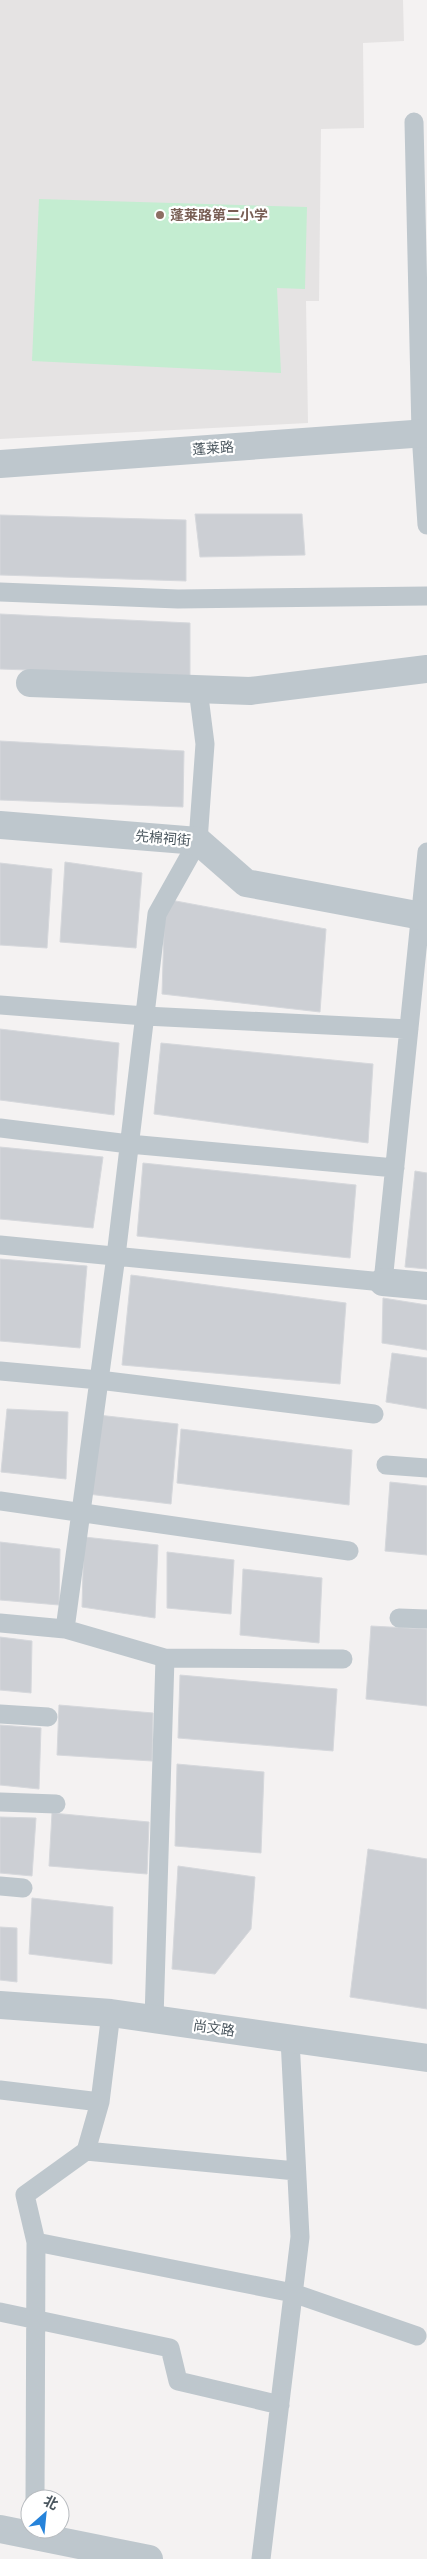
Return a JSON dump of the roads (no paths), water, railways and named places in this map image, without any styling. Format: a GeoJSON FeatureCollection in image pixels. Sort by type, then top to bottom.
{"type":"FeatureCollection","features":[{"type":"Feature","properties":{"kind":"street","name":"蓬莱路"},"geometry":{"type":"LineString","coordinates":[[0,464],[424,433]]}},
{"type":"Feature","properties":{"kind":"street"},"geometry":{"type":"LineString","coordinates":[[30,683],[250,691],[427,669]]}},
{"type":"Feature","properties":{"kind":"street","name":"先棉祠街"},"geometry":{"type":"LineString","coordinates":[[0,824],[198,841],[246,883],[424,917]]}},
{"type":"Feature","properties":{"kind":"street"},"geometry":{"type":"LineString","coordinates":[[383,1282],[427,1286]]}},
{"type":"Feature","properties":{"kind":"street","name":"尚文路"},"geometry":{"type":"LineString","coordinates":[[0,2005],[111,2013],[427,2058]]}},
{"type":"Feature","properties":{"kind":"street"},"geometry":{"type":"LineString","coordinates":[[0,2528],[20,2530]]}},
{"type":"Feature","properties":{"kind":"street"},"geometry":{"type":"LineString","coordinates":[[65,2539],[149,2559]]}},
{"type":"Feature","properties":{"kind":"lane"},"geometry":{"type":"LineString","coordinates":[[414,122],[421,169],[427,525]]}},
{"type":"Feature","properties":{"kind":"lane"},"geometry":{"type":"LineString","coordinates":[[0,592],[178,599],[427,596]]}},
{"type":"Feature","properties":{"kind":"lane"},"geometry":{"type":"LineString","coordinates":[[65,1629],[116,1256],[157,914],[198,841],[205,744],[198,689]]}},
{"type":"Feature","properties":{"kind":"lane"},"geometry":{"type":"LineString","coordinates":[[0,1245],[383,1282],[409,1029],[424,917],[427,852]]}},
{"type":"Feature","properties":{"kind":"lane"},"geometry":{"type":"LineString","coordinates":[[0,1004],[145,1016],[409,1029]]}},
{"type":"Feature","properties":{"kind":"lane"},"geometry":{"type":"LineString","coordinates":[[0,1128],[129,1144],[395,1168]]}},
{"type":"Feature","properties":{"kind":"lane"},"geometry":{"type":"LineString","coordinates":[[0,1371],[99,1380],[374,1414]]}},
{"type":"Feature","properties":{"kind":"lane"},"geometry":{"type":"LineString","coordinates":[[386,1465],[427,1468]]}},
{"type":"Feature","properties":{"kind":"lane"},"geometry":{"type":"LineString","coordinates":[[0,1501],[81,1511],[349,1551]]}},
{"type":"Feature","properties":{"kind":"lane"},"geometry":{"type":"LineString","coordinates":[[399,1618],[427,1619]]}},
{"type":"Feature","properties":{"kind":"lane"},"geometry":{"type":"LineString","coordinates":[[0,1623],[65,1629],[165,1658],[343,1659]]}},
{"type":"Feature","properties":{"kind":"lane"},"geometry":{"type":"LineString","coordinates":[[154,2020],[165,1658]]}},
{"type":"Feature","properties":{"kind":"lane"},"geometry":{"type":"LineString","coordinates":[[0,1714],[48,1717]]}},
{"type":"Feature","properties":{"kind":"lane"},"geometry":{"type":"LineString","coordinates":[[0,1802],[56,1804]]}},
{"type":"Feature","properties":{"kind":"lane"},"geometry":{"type":"LineString","coordinates":[[0,1886],[23,1888]]}},
{"type":"Feature","properties":{"kind":"lane"},"geometry":{"type":"LineString","coordinates":[[35,2489],[36,2242],[25,2195],[86,2151],[100,2102],[111,2013]]}},
{"type":"Feature","properties":{"kind":"lane"},"geometry":{"type":"LineString","coordinates":[[261,2559],[300,2237],[290,2039]]}},
{"type":"Feature","properties":{"kind":"lane"},"geometry":{"type":"LineString","coordinates":[[0,2090],[100,2102]]}},
{"type":"Feature","properties":{"kind":"lane"},"geometry":{"type":"LineString","coordinates":[[86,2151],[296,2171]]}},
{"type":"Feature","properties":{"kind":"lane"},"geometry":{"type":"LineString","coordinates":[[36,2242],[293,2293],[417,2336]]}},
{"type":"Feature","properties":{"kind":"lane"},"geometry":{"type":"LineString","coordinates":[[0,2312],[170,2348],[178,2381],[280,2405]]}},
{"type":"Feature","properties":{"kind":"place","name":"蓬莱路第二小学"},"geometry":{"type":"Point","coordinates":[160,215]}}]}
